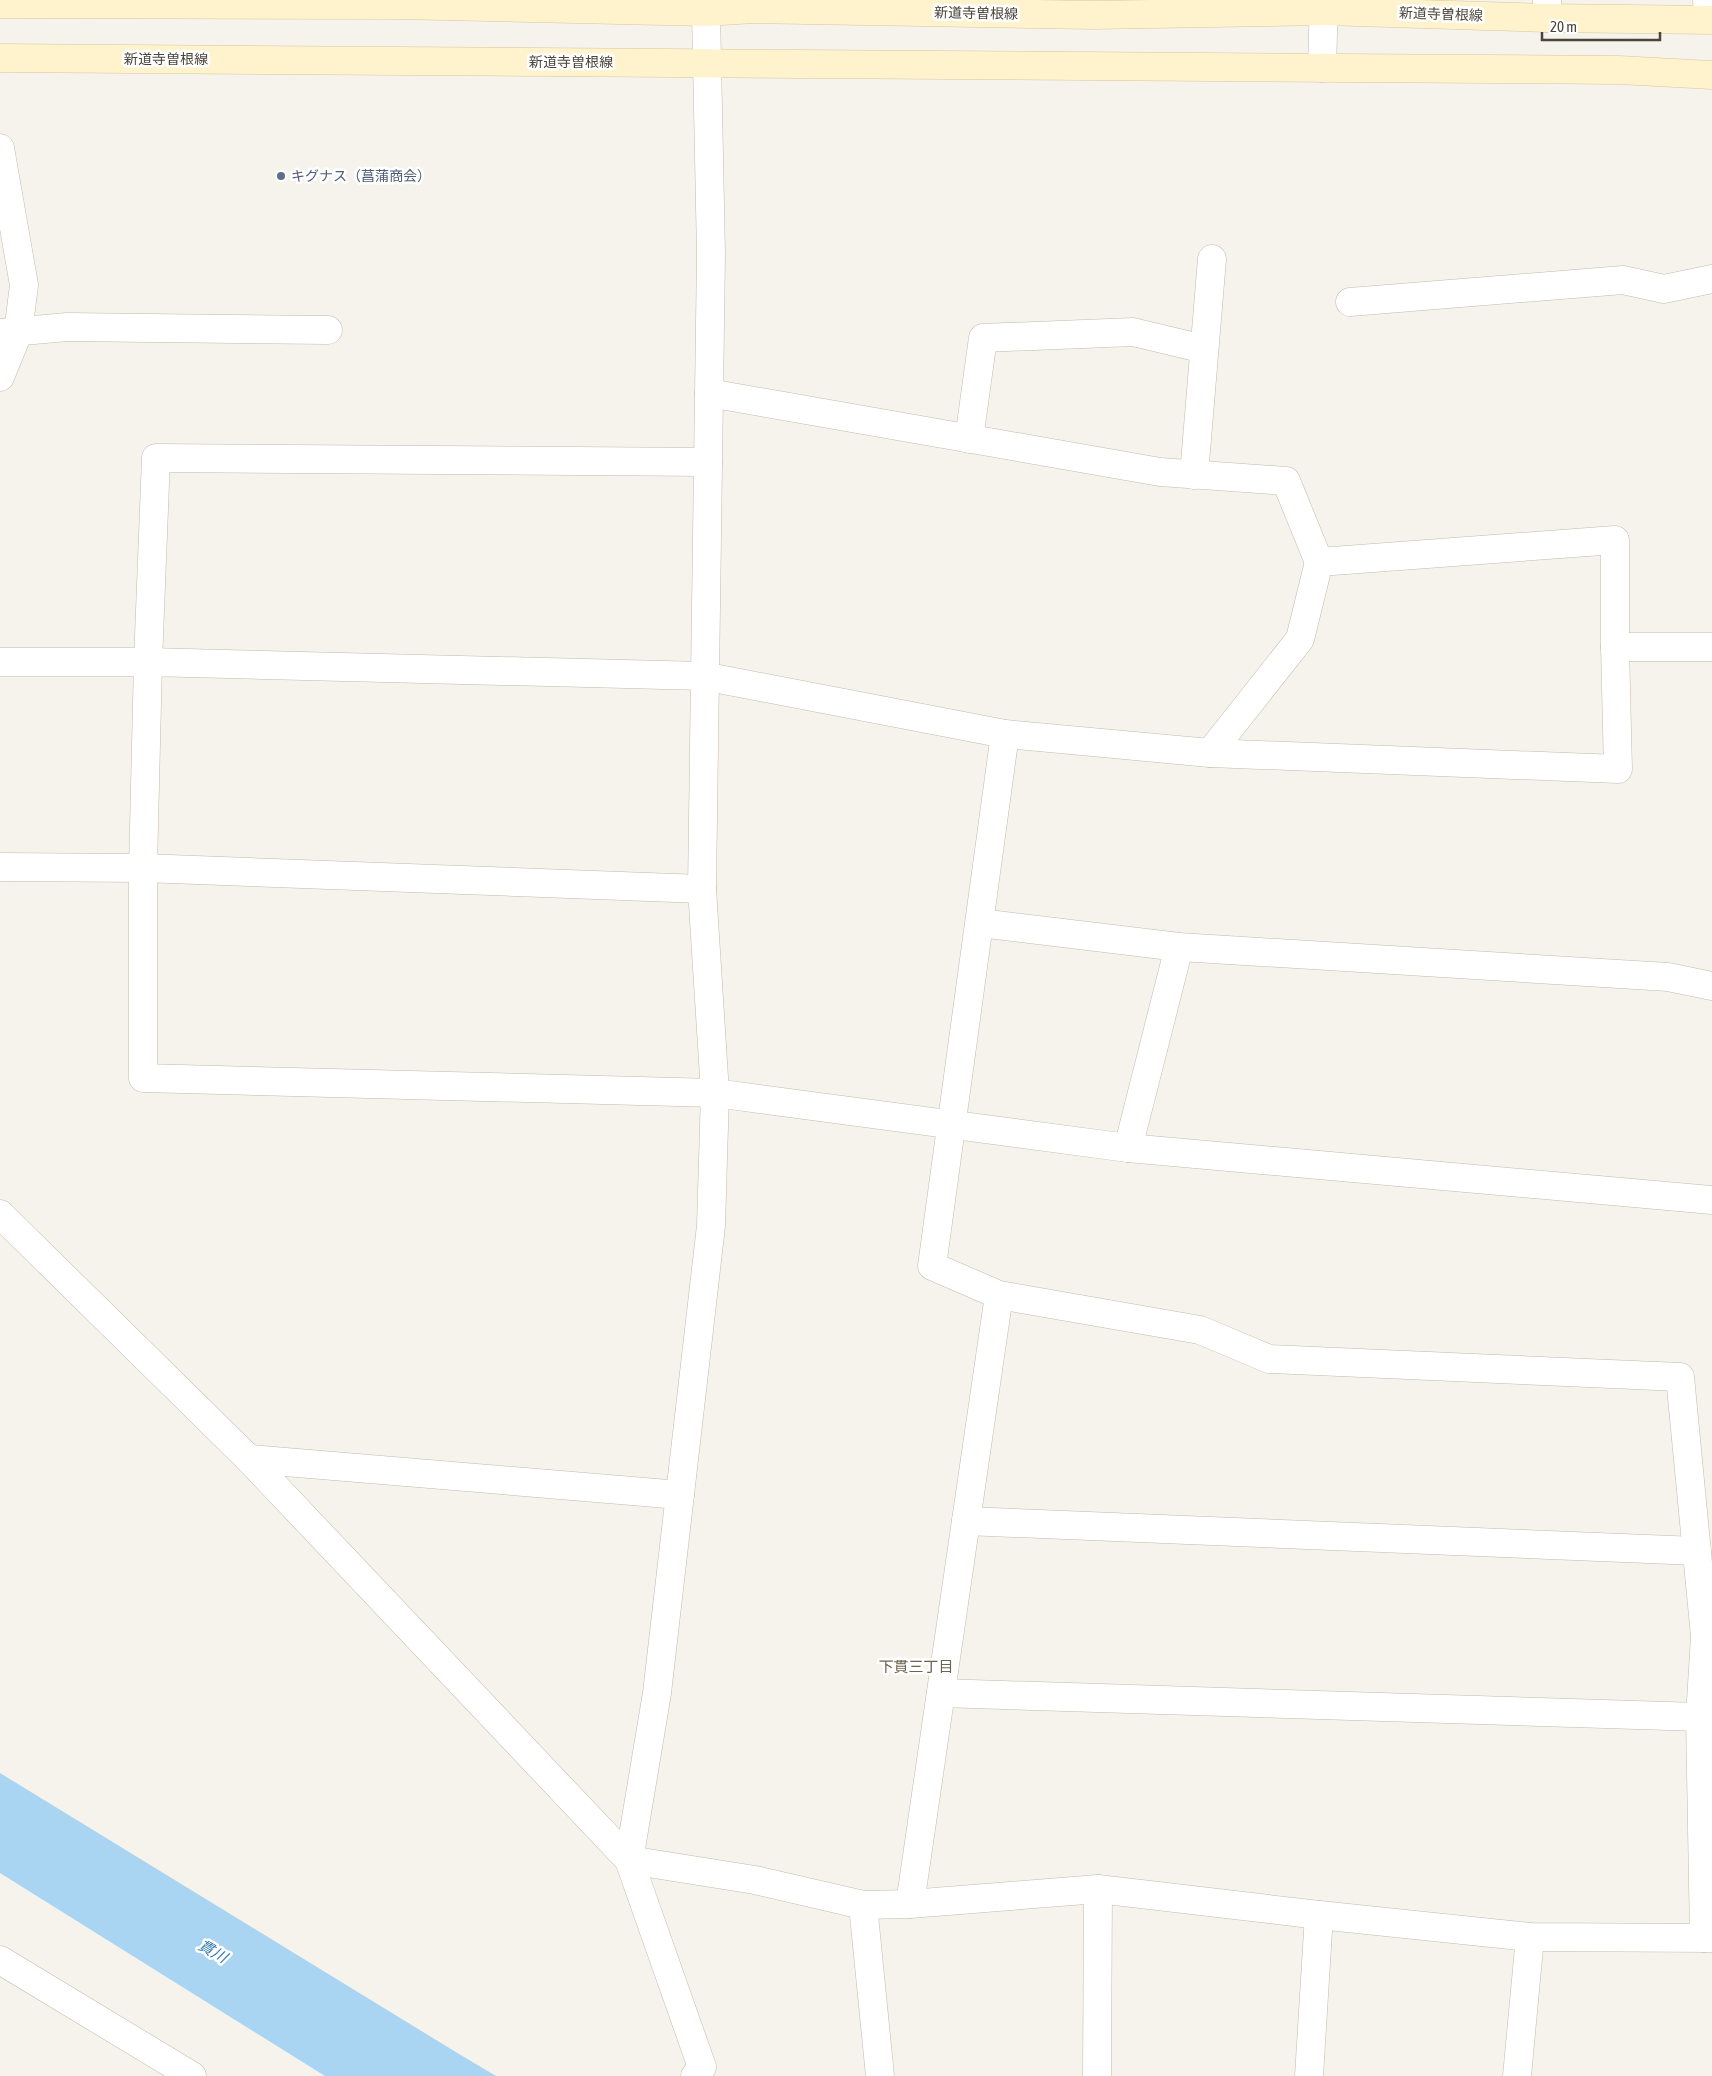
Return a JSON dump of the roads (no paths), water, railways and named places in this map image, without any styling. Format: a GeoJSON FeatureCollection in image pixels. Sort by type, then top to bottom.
{"type":"FeatureCollection","features":[{"type":"Feature","properties":{"kind":"main road","name":"新道寺曽根線"},"geometry":{"type":"LineString","coordinates":[[0,4],[196,2],[593,4],[706,12],[754,4],[1093,7],[1324,5],[1709,13]]}},
{"type":"Feature","properties":{"kind":"main road","name":"新道寺曽根線"},"geometry":{"type":"LineString","coordinates":[[0,58],[1619,70],[1712,75]]}},
{"type":"Feature","properties":{"kind":"street"},"geometry":{"type":"LineString","coordinates":[[1322,68],[1324,5]]}},
{"type":"Feature","properties":{"kind":"street"},"geometry":{"type":"LineString","coordinates":[[629,1860],[657,1693],[711,1226],[715,1093],[702,889],[703,676],[711,254],[706,12]]}},
{"type":"Feature","properties":{"kind":"street"},"geometry":{"type":"LineString","coordinates":[[0,148],[24,285],[9,333],[0,377]]}},
{"type":"Feature","properties":{"kind":"street"},"geometry":{"type":"LineString","coordinates":[[1194,475],[1212,259]]}},
{"type":"Feature","properties":{"kind":"street"},"geometry":{"type":"LineString","coordinates":[[1350,302],[1624,280],[1664,289],[1712,279]]}},
{"type":"Feature","properties":{"kind":"street"},"geometry":{"type":"LineString","coordinates":[[9,333],[67,328],[328,330]]}},
{"type":"Feature","properties":{"kind":"street"},"geometry":{"type":"LineString","coordinates":[[970,439],[983,338],[1133,332],[1204,348]]}},
{"type":"Feature","properties":{"kind":"street"},"geometry":{"type":"LineString","coordinates":[[709,393],[1160,472],[1286,481],[1319,562],[1300,640],[1210,753]]}},
{"type":"Feature","properties":{"kind":"street"},"geometry":{"type":"LineString","coordinates":[[708,462],[156,458],[148,662],[143,868],[143,1078],[715,1093],[1128,1148],[1712,1200]]}},
{"type":"Feature","properties":{"kind":"street"},"geometry":{"type":"LineString","coordinates":[[0,662],[148,662],[703,676],[1005,734],[1210,753],[1618,769],[1615,540],[1319,562]]}},
{"type":"Feature","properties":{"kind":"street"},"geometry":{"type":"LineString","coordinates":[[1615,647],[1712,647]]}},
{"type":"Feature","properties":{"kind":"street"},"geometry":{"type":"LineString","coordinates":[[629,1860],[755,1880],[863,1905],[910,1904],[1098,1889],[1530,1937],[1708,1938],[1700,1717],[1705,1636],[1680,1377],[1269,1359],[1200,1330],[999,1294],[932,1266],[1005,734]]}},
{"type":"Feature","properties":{"kind":"street"},"geometry":{"type":"LineString","coordinates":[[0,867],[143,868],[702,889]]}},
{"type":"Feature","properties":{"kind":"street"},"geometry":{"type":"LineString","coordinates":[[980,923],[1179,947],[1668,977],[1712,986]]}},
{"type":"Feature","properties":{"kind":"street"},"geometry":{"type":"LineString","coordinates":[[1128,1148],[1179,947]]}},
{"type":"Feature","properties":{"kind":"street"},"geometry":{"type":"LineString","coordinates":[[0,1214],[249,1459],[629,1860],[702,2067],[695,2076]]}},
{"type":"Feature","properties":{"kind":"street"},"geometry":{"type":"LineString","coordinates":[[910,1904],[999,1294]]}},
{"type":"Feature","properties":{"kind":"street"},"geometry":{"type":"LineString","coordinates":[[249,1459],[680,1496]]}},
{"type":"Feature","properties":{"kind":"street"},"geometry":{"type":"LineString","coordinates":[[966,1521],[1697,1551]]}},
{"type":"Feature","properties":{"kind":"street"},"geometry":{"type":"LineString","coordinates":[[941,1693],[1700,1717]]}},
{"type":"Feature","properties":{"kind":"street"},"geometry":{"type":"LineString","coordinates":[[1097,2076],[1098,1889]]}},
{"type":"Feature","properties":{"kind":"street"},"geometry":{"type":"LineString","coordinates":[[863,1905],[880,2076]]}},
{"type":"Feature","properties":{"kind":"street"},"geometry":{"type":"LineString","coordinates":[[1309,2076],[1319,1915]]}},
{"type":"Feature","properties":{"kind":"street"},"geometry":{"type":"LineString","coordinates":[[1517,2076],[1530,1937]]}},
{"type":"Feature","properties":{"kind":"street"},"geometry":{"type":"LineString","coordinates":[[0,1960],[192,2076]]}},
{"type":"Feature","properties":{"kind":"water","name":"貫川"},"geometry":{"type":"Polygon","coordinates":[[[0,1773],[496,2076],[325,2076],[0,1873],[0,1773]]]}},
{"type":"Feature","properties":{"kind":"place","name":"キグナス（菖蒲商会）"},"geometry":{"type":"Point","coordinates":[281,176]}},
{"type":"Feature","properties":{"kind":"district","name":"下貫三丁目"},"geometry":{"type":"Point","coordinates":[916,1666]}}]}
